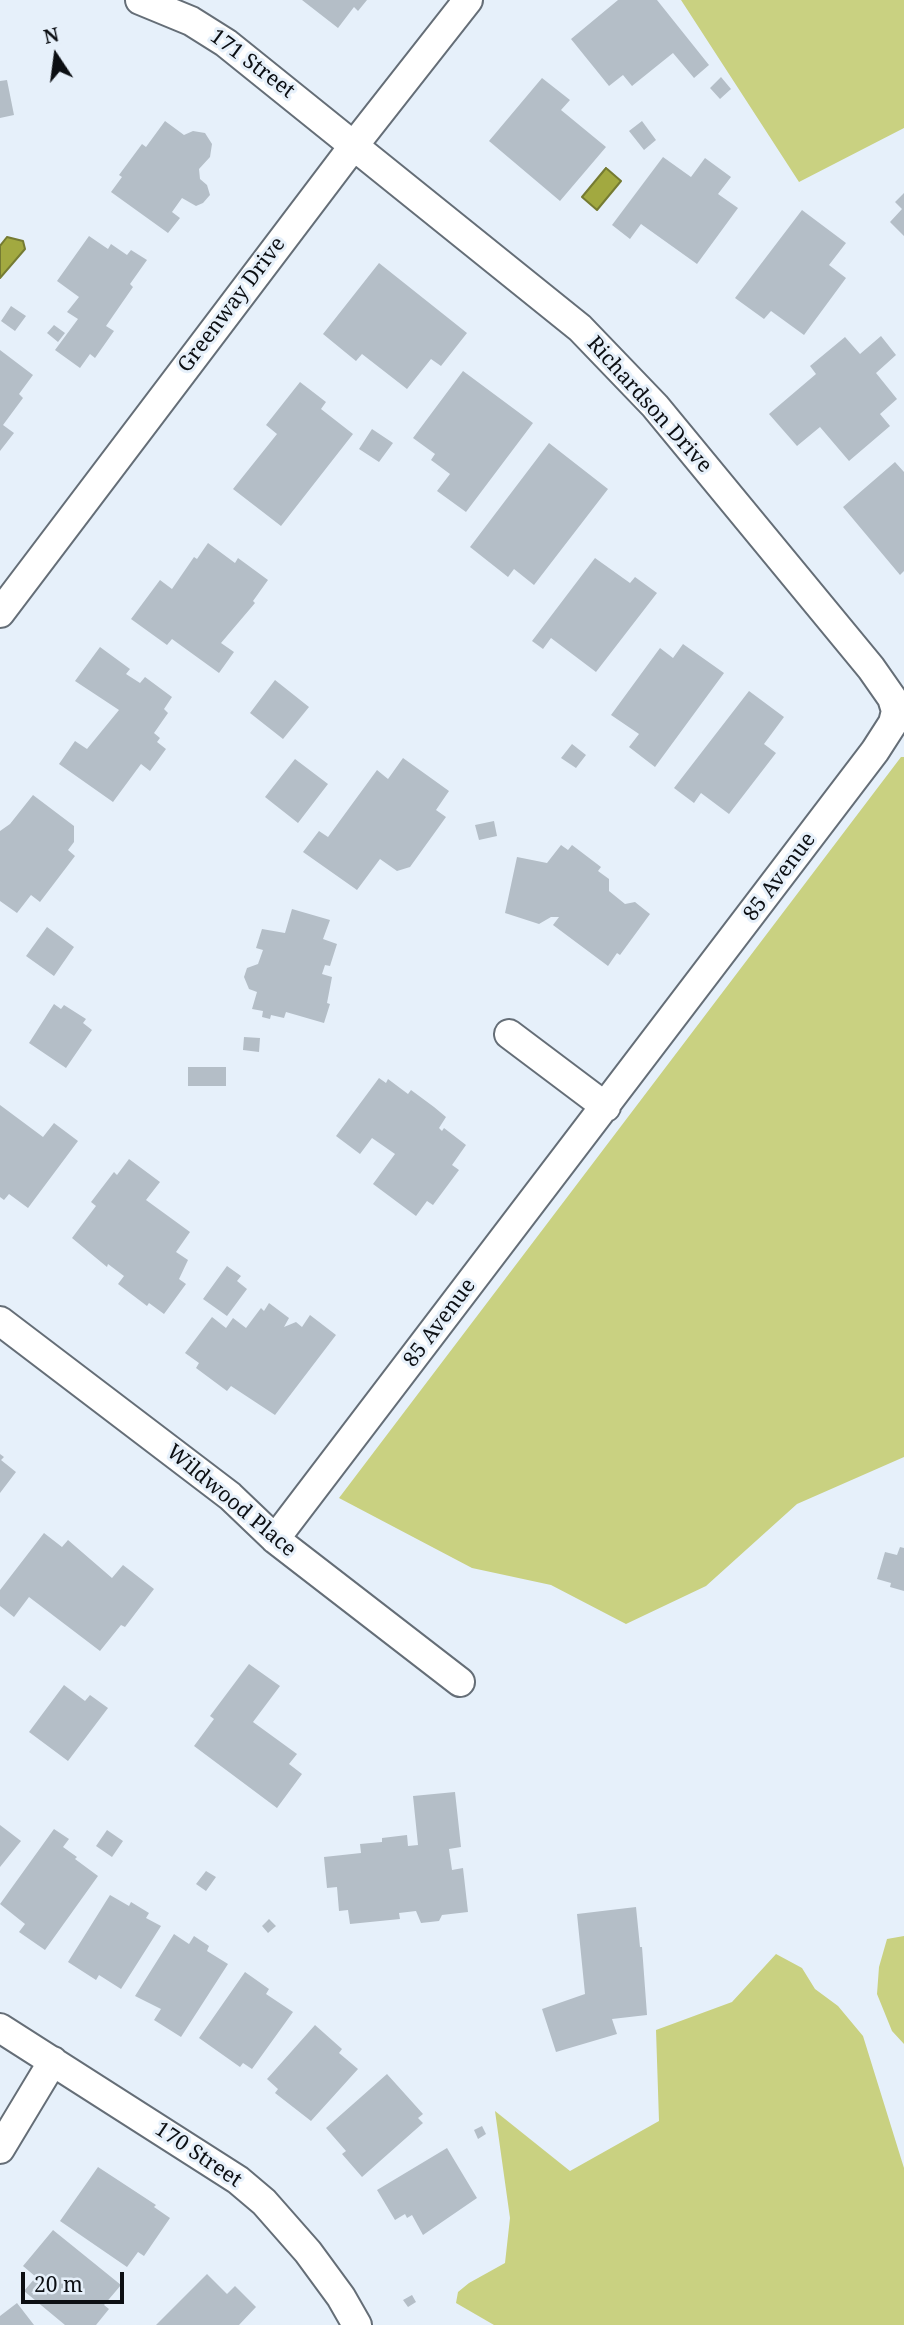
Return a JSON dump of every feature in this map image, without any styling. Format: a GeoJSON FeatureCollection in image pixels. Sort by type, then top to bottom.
{"type":"FeatureCollection","features":[{"type":"Feature","properties":{"kind":"street","name":"171 Street"},"geometry":{"type":"LineString","coordinates":[[140,0],[209,31],[355,144]]}},
{"type":"Feature","properties":{"kind":"street","name":"Greenway Drive"},"geometry":{"type":"LineString","coordinates":[[0,613],[355,144],[468,0]]}},
{"type":"Feature","properties":{"kind":"street","name":"Richardson Drive"},"geometry":{"type":"LineString","coordinates":[[355,144],[548,299],[621,369],[871,668],[892,698],[896,711]]}},
{"type":"Feature","properties":{"kind":"street","name":"85 Avenue"},"geometry":{"type":"LineString","coordinates":[[275,1539],[876,751],[893,723],[896,711]]}},
{"type":"Feature","properties":{"kind":"street"},"geometry":{"type":"LineString","coordinates":[[509,1034],[606,1107]]}},
{"type":"Feature","properties":{"kind":"street","name":"Wildwood Place"},"geometry":{"type":"LineString","coordinates":[[0,1321],[230,1496],[275,1539],[460,1682]]}},
{"type":"Feature","properties":{"kind":"street","name":"170 Street"},"geometry":{"type":"LineString","coordinates":[[0,2028],[238,2180],[264,2202],[308,2252],[341,2297],[357,2325]]}},
{"type":"Feature","properties":{"kind":"street"},"geometry":{"type":"LineString","coordinates":[[0,2149],[53,2061]]}},
{"type":"Feature","properties":{"kind":"shaded area"},"geometry":{"type":"Polygon","coordinates":[[[681,0],[904,0],[904,128],[799,182],[681,0]]]}},
{"type":"Feature","properties":{"kind":"shaded area"},"geometry":{"type":"Polygon","coordinates":[[[606,168],[621,181],[597,210],[582,197],[606,168]]]}},
{"type":"Feature","properties":{"kind":"shaded area"},"geometry":{"type":"Polygon","coordinates":[[[7,237],[23,241],[25,249],[0,278],[0,246],[7,237]]]}},
{"type":"Feature","properties":{"kind":"shaded area"},"geometry":{"type":"Polygon","coordinates":[[[901,757],[904,757],[904,1457],[797,1504],[706,1586],[626,1624],[551,1585],[472,1568],[339,1498],[901,757]]]}},
{"type":"Feature","properties":{"kind":"shaded area"},"geometry":{"type":"Polygon","coordinates":[[[904,1936],[904,2044],[892,2031],[877,1994],[879,1967],[887,1939],[904,1936]]]}},
{"type":"Feature","properties":{"kind":"shaded area"},"geometry":{"type":"Polygon","coordinates":[[[776,1954],[802,1968],[815,1989],[838,2006],[863,2036],[904,2168],[904,2325],[494,2325],[456,2303],[458,2292],[469,2283],[505,2263],[510,2218],[495,2111],[570,2171],[659,2121],[656,2030],[732,2002],[776,1954]]]}},
{"type":"Feature","properties":{"kind":"building"},"geometry":{"type":"Polygon","coordinates":[[[302,0],[367,0],[358,11],[354,7],[338,28],[302,0]]]}},
{"type":"Feature","properties":{"kind":"building"},"geometry":{"type":"Polygon","coordinates":[[[618,0],[657,0],[709,65],[694,78],[673,53],[632,86],[623,75],[609,86],[571,39],[618,0]]]}},
{"type":"Feature","properties":{"kind":"building"},"geometry":{"type":"Polygon","coordinates":[[[721,77],[731,89],[720,99],[710,88],[721,77]]]}},
{"type":"Feature","properties":{"kind":"building"},"geometry":{"type":"Polygon","coordinates":[[[542,78],[570,100],[561,110],[606,147],[560,201],[489,141],[542,78]]]}},
{"type":"Feature","properties":{"kind":"building"},"geometry":{"type":"Polygon","coordinates":[[[7,80],[14,115],[0,118],[0,81],[7,80]]]}},
{"type":"Feature","properties":{"kind":"building"},"geometry":{"type":"Polygon","coordinates":[[[165,121],[184,135],[193,131],[205,133],[212,144],[210,157],[199,169],[200,179],[207,185],[210,195],[196,206],[182,198],[172,212],[180,218],[168,233],[111,192],[122,177],[119,175],[142,144],[146,147],[165,121]]]}},
{"type":"Feature","properties":{"kind":"building"},"geometry":{"type":"Polygon","coordinates":[[[642,121],[656,140],[644,150],[629,131],[642,121]]]}},
{"type":"Feature","properties":{"kind":"building"},"geometry":{"type":"Polygon","coordinates":[[[663,157],[691,177],[705,158],[731,177],[718,194],[738,208],[697,264],[641,224],[630,239],[612,225],[663,157]]]}},
{"type":"Feature","properties":{"kind":"building"},"geometry":{"type":"Polygon","coordinates":[[[904,193],[904,236],[890,222],[902,209],[895,202],[904,193]]]}},
{"type":"Feature","properties":{"kind":"building"},"geometry":{"type":"Polygon","coordinates":[[[802,210],[846,243],[829,265],[846,278],[804,335],[771,311],[764,319],[735,298],[802,210]]]}},
{"type":"Feature","properties":{"kind":"building"},"geometry":{"type":"Polygon","coordinates":[[[89,236],[108,249],[111,244],[127,255],[131,250],[147,260],[130,284],[133,287],[106,326],[114,331],[95,358],[90,354],[80,368],[55,350],[78,319],[67,312],[79,297],[57,281],[89,236]]]}},
{"type":"Feature","properties":{"kind":"building"},"geometry":{"type":"Polygon","coordinates":[[[379,263],[467,333],[441,366],[431,359],[407,389],[362,354],[356,361],[323,334],[379,263]]]}},
{"type":"Feature","properties":{"kind":"building"},"geometry":{"type":"Polygon","coordinates":[[[11,306],[26,316],[15,331],[1,321],[11,306]]]}},
{"type":"Feature","properties":{"kind":"building"},"geometry":{"type":"Polygon","coordinates":[[[54,325],[65,333],[58,342],[47,333],[54,325]]]}},
{"type":"Feature","properties":{"kind":"building"},"geometry":{"type":"Polygon","coordinates":[[[881,336],[896,355],[876,373],[897,399],[880,414],[890,426],[849,461],[820,427],[797,446],[769,414],[816,374],[810,366],[845,337],[860,354],[881,336]]]}},
{"type":"Feature","properties":{"kind":"building"},"geometry":{"type":"Polygon","coordinates":[[[0,350],[33,375],[19,394],[23,398],[3,425],[14,433],[0,451],[0,350]]]}},
{"type":"Feature","properties":{"kind":"building"},"geometry":{"type":"Polygon","coordinates":[[[463,371],[533,423],[466,512],[437,491],[450,474],[431,460],[435,454],[413,438],[463,371]]]}},
{"type":"Feature","properties":{"kind":"building"},"geometry":{"type":"Polygon","coordinates":[[[300,382],[326,402],[321,409],[353,434],[281,526],[233,489],[277,434],[266,425],[300,382]]]}},
{"type":"Feature","properties":{"kind":"building"},"geometry":{"type":"Polygon","coordinates":[[[372,429],[393,443],[379,462],[359,449],[372,429]]]}},
{"type":"Feature","properties":{"kind":"building"},"geometry":{"type":"Polygon","coordinates":[[[549,443],[608,489],[534,585],[514,569],[508,577],[470,547],[549,443]]]}},
{"type":"Feature","properties":{"kind":"building"},"geometry":{"type":"Polygon","coordinates":[[[895,462],[904,472],[904,571],[900,575],[843,507],[895,462]]]}},
{"type":"Feature","properties":{"kind":"building"},"geometry":{"type":"Polygon","coordinates":[[[208,543],[235,563],[238,558],[268,580],[253,601],[255,603],[221,643],[234,652],[219,673],[172,639],[167,645],[131,619],[160,580],[172,589],[194,557],[197,559],[208,543]]]}},
{"type":"Feature","properties":{"kind":"building"},"geometry":{"type":"Polygon","coordinates":[[[595,558],[630,583],[635,577],[657,593],[596,672],[551,638],[543,649],[532,641],[595,558]]]}},
{"type":"Feature","properties":{"kind":"building"},"geometry":{"type":"Polygon","coordinates":[[[683,644],[724,673],[655,767],[629,747],[639,734],[611,715],[660,648],[673,658],[683,644]]]}},
{"type":"Feature","properties":{"kind":"building"},"geometry":{"type":"Polygon","coordinates":[[[100,647],[130,669],[126,674],[140,683],[145,677],[172,697],[164,709],[168,713],[154,733],[160,738],[157,742],[166,749],[150,771],[141,764],[113,802],[59,764],[75,741],[87,749],[119,710],[75,681],[100,647]]]}},
{"type":"Feature","properties":{"kind":"building"},"geometry":{"type":"Polygon","coordinates":[[[275,680],[309,707],[283,739],[250,713],[275,680]]]}},
{"type":"Feature","properties":{"kind":"building"},"geometry":{"type":"Polygon","coordinates":[[[749,691],[784,717],[764,744],[776,753],[729,814],[701,793],[694,803],[674,788],[749,691]]]}},
{"type":"Feature","properties":{"kind":"building"},"geometry":{"type":"Polygon","coordinates":[[[572,744],[586,755],[576,768],[561,758],[572,744]]]}},
{"type":"Feature","properties":{"kind":"building"},"geometry":{"type":"Polygon","coordinates":[[[403,758],[449,791],[436,810],[446,817],[410,867],[397,871],[380,859],[357,890],[303,852],[319,831],[328,837],[377,770],[388,779],[403,758]]]}},
{"type":"Feature","properties":{"kind":"building"},"geometry":{"type":"Polygon","coordinates":[[[295,759],[328,784],[298,823],[265,797],[295,759]]]}},
{"type":"Feature","properties":{"kind":"building"},"geometry":{"type":"Polygon","coordinates":[[[33,795],[74,826],[74,842],[68,850],[75,856],[40,902],[31,895],[17,913],[0,901],[0,831],[10,824],[33,795]]]}},
{"type":"Feature","properties":{"kind":"building"},"geometry":{"type":"Polygon","coordinates":[[[494,821],[497,836],[479,840],[475,825],[494,821]]]}},
{"type":"Feature","properties":{"kind":"building"},"geometry":{"type":"Polygon","coordinates":[[[561,845],[568,850],[572,845],[601,867],[598,871],[609,879],[609,891],[625,904],[635,902],[650,914],[620,955],[617,953],[608,966],[553,925],[559,917],[551,917],[539,924],[505,913],[517,857],[547,863],[561,845]]]}},
{"type":"Feature","properties":{"kind":"building"},"geometry":{"type":"Polygon","coordinates":[[[292,909],[330,920],[323,939],[337,944],[330,966],[325,965],[322,974],[332,977],[327,1003],[330,1004],[324,1023],[286,1012],[284,1018],[271,1015],[270,1019],[262,1017],[263,1011],[252,1009],[257,992],[249,989],[244,977],[247,968],[258,964],[263,950],[256,948],[262,929],[285,933],[292,909]]]}},
{"type":"Feature","properties":{"kind":"building"},"geometry":{"type":"Polygon","coordinates":[[[47,927],[74,947],[54,976],[26,956],[47,927]]]}},
{"type":"Feature","properties":{"kind":"building"},"geometry":{"type":"Polygon","coordinates":[[[54,1004],[61,1009],[64,1005],[86,1019],[83,1023],[92,1030],[66,1068],[29,1043],[54,1004]]]}},
{"type":"Feature","properties":{"kind":"building"},"geometry":{"type":"Polygon","coordinates":[[[244,1037],[260,1038],[259,1052],[243,1050],[244,1037]]]}},
{"type":"Feature","properties":{"kind":"building"},"geometry":{"type":"Polygon","coordinates":[[[188,1067],[226,1067],[226,1086],[188,1086],[188,1067]]]}},
{"type":"Feature","properties":{"kind":"building"},"geometry":{"type":"Polygon","coordinates":[[[379,1078],[386,1083],[388,1079],[408,1094],[411,1090],[434,1107],[446,1117],[439,1128],[442,1131],[444,1128],[466,1145],[452,1165],[459,1170],[433,1205],[427,1201],[416,1216],[373,1184],[395,1154],[372,1138],[360,1154],[336,1136],[379,1078]]]}},
{"type":"Feature","properties":{"kind":"building"},"geometry":{"type":"Polygon","coordinates":[[[0,1105],[43,1137],[54,1123],[78,1141],[28,1208],[9,1194],[4,1200],[0,1197],[0,1105]]]}},
{"type":"Feature","properties":{"kind":"building"},"geometry":{"type":"Polygon","coordinates":[[[129,1159],[160,1182],[146,1200],[190,1232],[176,1252],[188,1260],[179,1279],[186,1284],[164,1314],[149,1303],[147,1306],[118,1284],[124,1276],[108,1264],[107,1267],[72,1238],[96,1206],[91,1202],[114,1172],[117,1175],[129,1159]]]}},
{"type":"Feature","properties":{"kind":"building"},"geometry":{"type":"Polygon","coordinates":[[[227,1266],[241,1276],[237,1281],[247,1289],[227,1316],[203,1299],[227,1266]]]}},
{"type":"Feature","properties":{"kind":"building"},"geometry":{"type":"Polygon","coordinates":[[[269,1303],[289,1318],[284,1327],[296,1322],[302,1327],[310,1315],[336,1335],[275,1415],[231,1386],[227,1391],[196,1368],[199,1363],[185,1353],[212,1317],[226,1328],[233,1318],[246,1328],[261,1308],[264,1311],[269,1303]]]}},
{"type":"Feature","properties":{"kind":"building"},"geometry":{"type":"Polygon","coordinates":[[[0,1454],[4,1457],[1,1460],[16,1472],[0,1493],[0,1454]]]}},
{"type":"Feature","properties":{"kind":"building"},"geometry":{"type":"Polygon","coordinates":[[[44,1533],[62,1547],[68,1540],[112,1578],[123,1565],[154,1589],[125,1627],[121,1625],[100,1651],[29,1597],[14,1617],[0,1606],[0,1590],[44,1533]]]}},
{"type":"Feature","properties":{"kind":"building"},"geometry":{"type":"Polygon","coordinates":[[[900,1547],[904,1548],[904,1591],[877,1579],[885,1552],[897,1555],[900,1547]]]}},
{"type":"Feature","properties":{"kind":"building"},"geometry":{"type":"Polygon","coordinates":[[[249,1664],[280,1686],[253,1722],[297,1754],[289,1764],[302,1774],[277,1808],[194,1746],[214,1719],[210,1716],[249,1664]]]}},
{"type":"Feature","properties":{"kind":"building"},"geometry":{"type":"Polygon","coordinates":[[[64,1685],[85,1701],[90,1695],[108,1708],[68,1761],[29,1732],[64,1685]]]}},
{"type":"Feature","properties":{"kind":"building"},"geometry":{"type":"Polygon","coordinates":[[[455,1792],[461,1847],[449,1849],[452,1870],[463,1868],[468,1912],[442,1915],[439,1921],[421,1923],[416,1911],[399,1913],[400,1919],[350,1924],[348,1910],[339,1911],[337,1887],[327,1888],[324,1857],[361,1853],[360,1844],[382,1842],[382,1838],[407,1835],[408,1846],[418,1845],[413,1796],[455,1792]]]}},
{"type":"Feature","properties":{"kind":"building"},"geometry":{"type":"Polygon","coordinates":[[[0,1825],[21,1841],[0,1867],[0,1825]]]}},
{"type":"Feature","properties":{"kind":"building"},"geometry":{"type":"Polygon","coordinates":[[[54,1829],[69,1839],[63,1847],[98,1876],[45,1950],[19,1932],[25,1924],[0,1904],[54,1829]]]}},
{"type":"Feature","properties":{"kind":"building"},"geometry":{"type":"Polygon","coordinates":[[[107,1830],[123,1841],[112,1857],[96,1846],[107,1830]]]}},
{"type":"Feature","properties":{"kind":"building"},"geometry":{"type":"Polygon","coordinates":[[[206,1871],[216,1877],[206,1891],[196,1884],[206,1871]]]}},
{"type":"Feature","properties":{"kind":"building"},"geometry":{"type":"Polygon","coordinates":[[[110,1895],[129,1906],[131,1902],[149,1913],[146,1918],[161,1926],[121,1989],[99,1975],[96,1980],[68,1962],[110,1895]]]}},
{"type":"Feature","properties":{"kind":"building"},"geometry":{"type":"Polygon","coordinates":[[[636,1907],[647,2015],[612,2019],[617,2034],[556,2052],[542,2009],[585,1994],[577,1914],[636,1907]]]}},
{"type":"Feature","properties":{"kind":"building"},"geometry":{"type":"Polygon","coordinates":[[[269,1919],[276,1926],[268,1933],[262,1926],[269,1919]]]}},
{"type":"Feature","properties":{"kind":"building"},"geometry":{"type":"Polygon","coordinates":[[[174,1934],[189,1944],[194,1936],[209,1946],[207,1951],[228,1964],[181,2037],[154,2020],[161,2009],[135,1996],[174,1934]]]}},
{"type":"Feature","properties":{"kind":"building"},"geometry":{"type":"Polygon","coordinates":[[[245,1972],[269,1989],[266,1994],[293,2012],[252,2069],[243,2063],[240,2067],[199,2038],[245,1972]]]}},
{"type":"Feature","properties":{"kind":"building"},"geometry":{"type":"Polygon","coordinates":[[[315,2025],[342,2049],[339,2053],[358,2069],[311,2121],[275,2093],[278,2089],[267,2079],[315,2025]]]}},
{"type":"Feature","properties":{"kind":"building"},"geometry":{"type":"Polygon","coordinates":[[[387,2074],[423,2114],[418,2118],[423,2123],[362,2177],[342,2154],[346,2151],[326,2128],[387,2074]]]}},
{"type":"Feature","properties":{"kind":"building"},"geometry":{"type":"Polygon","coordinates":[[[482,2126],[486,2134],[478,2139],[474,2130],[482,2126]]]}},
{"type":"Feature","properties":{"kind":"building"},"geometry":{"type":"Polygon","coordinates":[[[447,2148],[477,2198],[423,2235],[412,2215],[407,2218],[405,2214],[395,2220],[377,2190],[447,2148]]]}},
{"type":"Feature","properties":{"kind":"building"},"geometry":{"type":"Polygon","coordinates":[[[98,2167],[156,2205],[154,2207],[170,2218],[144,2256],[138,2252],[127,2267],[60,2221],[98,2167]]]}},
{"type":"Feature","properties":{"kind":"building"},"geometry":{"type":"Polygon","coordinates":[[[53,2230],[121,2285],[104,2305],[109,2309],[96,2325],[65,2325],[24,2291],[36,2277],[23,2266],[53,2230]]]}},
{"type":"Feature","properties":{"kind":"building"},"geometry":{"type":"Polygon","coordinates":[[[207,2274],[227,2294],[235,2286],[256,2307],[239,2325],[156,2325],[207,2274]]]}},
{"type":"Feature","properties":{"kind":"building"},"geometry":{"type":"Polygon","coordinates":[[[412,2295],[416,2302],[408,2307],[403,2300],[412,2295]]]}},
{"type":"Feature","properties":{"kind":"building"},"geometry":{"type":"Polygon","coordinates":[[[17,2303],[34,2325],[0,2325],[0,2316],[17,2303]]]}}]}
